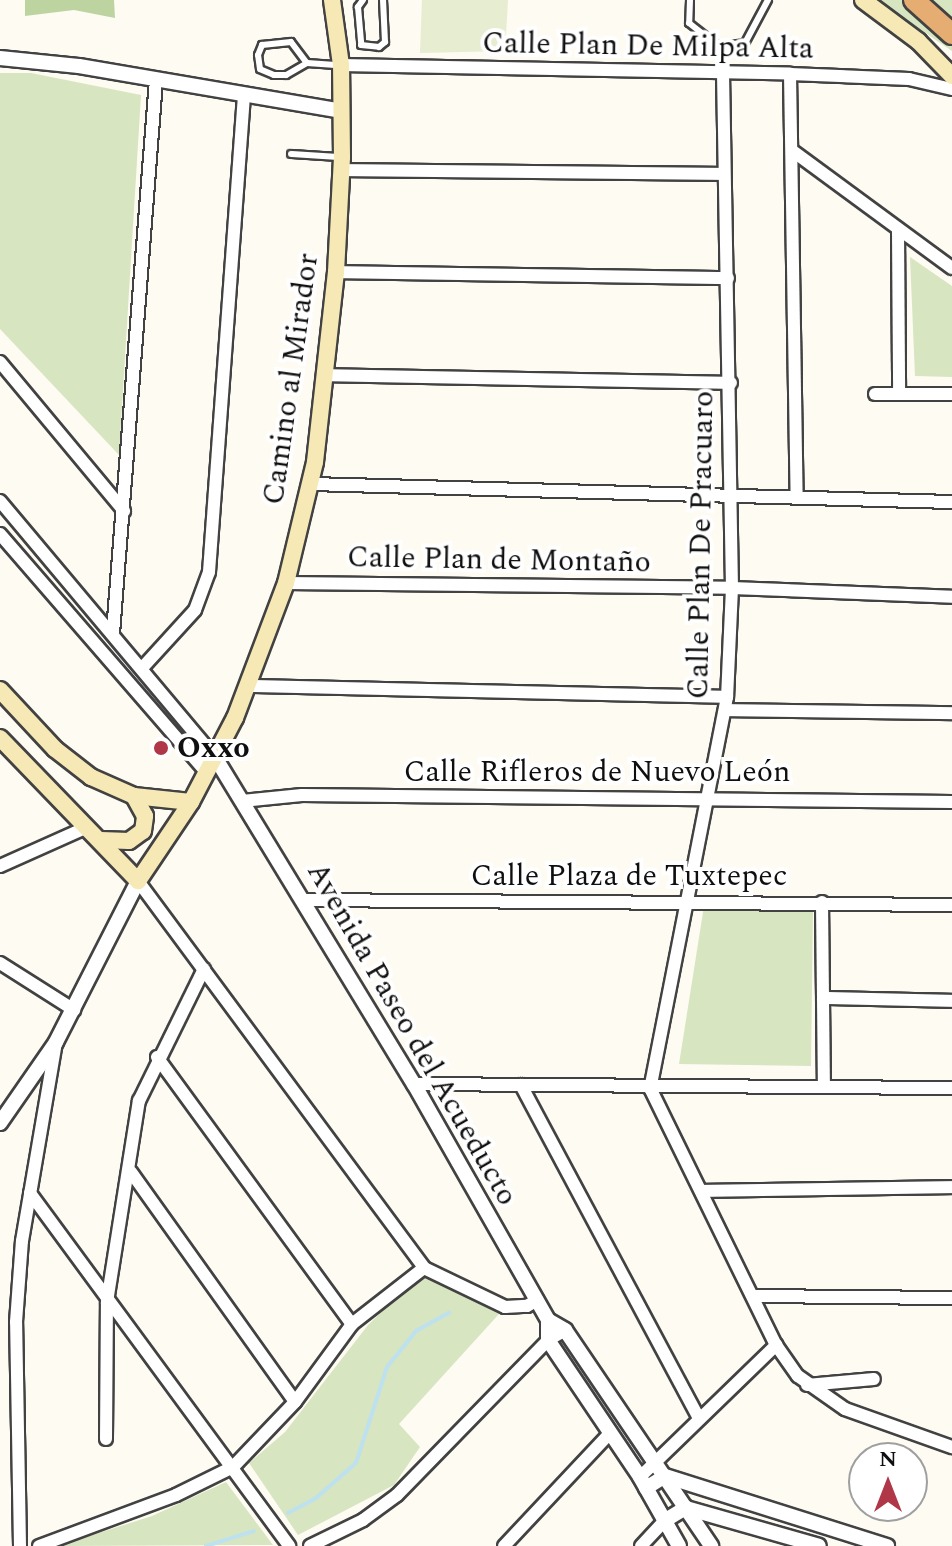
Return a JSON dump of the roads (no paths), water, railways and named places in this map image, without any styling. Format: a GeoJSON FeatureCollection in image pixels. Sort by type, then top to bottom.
{"type":"FeatureCollection","features":[{"type":"Feature","properties":{"kind":"highway"},"geometry":{"type":"LineString","coordinates":[[914,0],[952,34]]}},
{"type":"Feature","properties":{"kind":"main road","name":"Camino al Mirador"},"geometry":{"type":"LineString","coordinates":[[138,881],[191,802],[249,686],[286,583],[311,484],[336,272],[342,163],[341,65],[332,0]]}},
{"type":"Feature","properties":{"kind":"main road"},"geometry":{"type":"LineString","coordinates":[[863,0],[918,41],[952,76]]}},
{"type":"Feature","properties":{"kind":"main road"},"geometry":{"type":"LineString","coordinates":[[0,690],[68,760],[104,784],[134,796],[191,802]]}},
{"type":"Feature","properties":{"kind":"main road"},"geometry":{"type":"LineString","coordinates":[[2,743],[101,840],[138,881]]}},
{"type":"Feature","properties":{"kind":"main road"},"geometry":{"type":"LineString","coordinates":[[101,840],[129,841],[143,831],[145,816],[134,796]]}},
{"type":"Feature","properties":{"kind":"street"},"geometry":{"type":"LineString","coordinates":[[0,58],[342,111]]}},
{"type":"Feature","properties":{"kind":"street","name":"Calle Plan De Milpa Alta"},"geometry":{"type":"LineString","coordinates":[[341,65],[790,74],[909,79],[952,89]]}},
{"type":"Feature","properties":{"kind":"street","name":"Calle Plan De Pracuaro"},"geometry":{"type":"LineString","coordinates":[[650,1088],[684,903],[726,704],[732,588],[731,383],[723,73]]}},
{"type":"Feature","properties":{"kind":"street"},"geometry":{"type":"LineString","coordinates":[[790,74],[794,152],[797,498]]}},
{"type":"Feature","properties":{"kind":"street"},"geometry":{"type":"LineString","coordinates":[[113,633],[156,81]]}},
{"type":"Feature","properties":{"kind":"street"},"geometry":{"type":"LineString","coordinates":[[143,667],[195,610],[209,572],[244,97]]}},
{"type":"Feature","properties":{"kind":"street"},"geometry":{"type":"LineString","coordinates":[[794,152],[952,268]]}},
{"type":"Feature","properties":{"kind":"street"},"geometry":{"type":"LineString","coordinates":[[342,163],[724,174]]}},
{"type":"Feature","properties":{"kind":"street"},"geometry":{"type":"LineString","coordinates":[[898,231],[899,394]]}},
{"type":"Feature","properties":{"kind":"street"},"geometry":{"type":"LineString","coordinates":[[336,272],[728,278]]}},
{"type":"Feature","properties":{"kind":"street"},"geometry":{"type":"LineString","coordinates":[[0,362],[124,511]]}},
{"type":"Feature","properties":{"kind":"street"},"geometry":{"type":"LineString","coordinates":[[324,375],[731,383]]}},
{"type":"Feature","properties":{"kind":"street"},"geometry":{"type":"LineString","coordinates":[[875,394],[952,394]]}},
{"type":"Feature","properties":{"kind":"street"},"geometry":{"type":"LineString","coordinates":[[311,484],[730,493],[952,502]]}},
{"type":"Feature","properties":{"kind":"street","name":"Avenida Paseo del Acueducto"},"geometry":{"type":"LineString","coordinates":[[0,501],[143,667],[210,764]]}},
{"type":"Feature","properties":{"kind":"street","name":"Avenida Paseo del Acueducto"},"geometry":{"type":"LineString","coordinates":[[1,541],[242,801],[305,900],[414,1084],[537,1300],[548,1320],[548,1340]]}},
{"type":"Feature","properties":{"kind":"street","name":"Calle Plan de Montaño"},"geometry":{"type":"LineString","coordinates":[[286,583],[732,588],[952,597]]}},
{"type":"Feature","properties":{"kind":"street"},"geometry":{"type":"LineString","coordinates":[[79,622],[94,608]]}},
{"type":"Feature","properties":{"kind":"street"},"geometry":{"type":"LineString","coordinates":[[249,686],[952,713]]}},
{"type":"Feature","properties":{"kind":"street","name":"Calle Rifleros de Nuevo León"},"geometry":{"type":"LineString","coordinates":[[242,801],[267,795],[952,802]]}},
{"type":"Feature","properties":{"kind":"street"},"geometry":{"type":"LineString","coordinates":[[0,866],[87,827]]}},
{"type":"Feature","properties":{"kind":"street"},"geometry":{"type":"LineString","coordinates":[[138,881],[424,1268],[505,1307],[527,1306],[537,1300]]}},
{"type":"Feature","properties":{"kind":"street","name":"Camino al Mirador"},"geometry":{"type":"LineString","coordinates":[[0,1123],[56,1042],[138,881]]}},
{"type":"Feature","properties":{"kind":"street","name":"Calle Plaza de Tuxtepec"},"geometry":{"type":"LineString","coordinates":[[305,900],[952,905]]}},
{"type":"Feature","properties":{"kind":"street"},"geometry":{"type":"LineString","coordinates":[[822,902],[824,1085]]}},
{"type":"Feature","properties":{"kind":"street"},"geometry":{"type":"LineString","coordinates":[[0,963],[74,1010]]}},
{"type":"Feature","properties":{"kind":"street"},"geometry":{"type":"LineString","coordinates":[[106,1439],[107,1302],[131,1172],[139,1101],[157,1057],[204,969]]}},
{"type":"Feature","properties":{"kind":"street"},"geometry":{"type":"LineString","coordinates":[[823,998],[952,1001]]}},
{"type":"Feature","properties":{"kind":"street"},"geometry":{"type":"LineString","coordinates":[[20,1546],[16,1322],[30,1193],[56,1042]]}},
{"type":"Feature","properties":{"kind":"street"},"geometry":{"type":"LineString","coordinates":[[157,1057],[352,1324]]}},
{"type":"Feature","properties":{"kind":"street"},"geometry":{"type":"LineString","coordinates":[[414,1084],[952,1088]]}},
{"type":"Feature","properties":{"kind":"street"},"geometry":{"type":"LineString","coordinates":[[521,1085],[699,1418]]}},
{"type":"Feature","properties":{"kind":"street"},"geometry":{"type":"LineString","coordinates":[[650,1088],[756,1296],[776,1345],[807,1385],[845,1409],[952,1447]]}},
{"type":"Feature","properties":{"kind":"street"},"geometry":{"type":"LineString","coordinates":[[131,1172],[295,1402]]}},
{"type":"Feature","properties":{"kind":"street"},"geometry":{"type":"LineString","coordinates":[[703,1191],[952,1187]]}},
{"type":"Feature","properties":{"kind":"street"},"geometry":{"type":"LineString","coordinates":[[30,1193],[289,1546]]}},
{"type":"Feature","properties":{"kind":"street"},"geometry":{"type":"LineString","coordinates":[[39,1546],[176,1495],[233,1467],[295,1402],[352,1324],[424,1268]]}},
{"type":"Feature","properties":{"kind":"street"},"geometry":{"type":"LineString","coordinates":[[756,1296],[952,1298]]}},
{"type":"Feature","properties":{"kind":"street"},"geometry":{"type":"LineString","coordinates":[[548,1320],[565,1330],[711,1546]]}},
{"type":"Feature","properties":{"kind":"street"},"geometry":{"type":"LineString","coordinates":[[310,1546],[363,1520],[397,1495],[548,1340],[565,1330]]}},
{"type":"Feature","properties":{"kind":"street"},"geometry":{"type":"LineString","coordinates":[[548,1340],[643,1483],[679,1546]]}},
{"type":"Feature","properties":{"kind":"street"},"geometry":{"type":"LineString","coordinates":[[643,1483],[655,1462],[776,1345]]}},
{"type":"Feature","properties":{"kind":"street"},"geometry":{"type":"LineString","coordinates":[[807,1385],[874,1379]]}},
{"type":"Feature","properties":{"kind":"street"},"geometry":{"type":"LineString","coordinates":[[504,1546],[610,1433]]}},
{"type":"Feature","properties":{"kind":"street"},"geometry":{"type":"LineString","coordinates":[[643,1483],[665,1476],[887,1546]]}},
{"type":"Feature","properties":{"kind":"street"},"geometry":{"type":"LineString","coordinates":[[641,1546],[664,1521],[686,1508],[819,1546]]}},
{"type":"Feature","properties":{"kind":"lane"},"geometry":{"type":"LineString","coordinates":[[363,0],[358,7],[360,41],[371,47],[385,42],[383,0]]}},
{"type":"Feature","properties":{"kind":"lane"},"geometry":{"type":"LineString","coordinates":[[690,0],[689,23],[718,46],[745,43],[768,0]]}},
{"type":"Feature","properties":{"kind":"lane"},"geometry":{"type":"LineString","coordinates":[[307,63],[291,42],[262,45],[258,55],[260,69],[274,75],[286,75],[307,63],[341,65]]}},
{"type":"Feature","properties":{"kind":"lane"},"geometry":{"type":"LineString","coordinates":[[371,47],[372,66]]}},
{"type":"Feature","properties":{"kind":"lane"},"geometry":{"type":"LineString","coordinates":[[291,154],[342,163]]}},
{"type":"Feature","properties":{"kind":"waterway"},"geometry":{"type":"LineString","coordinates":[[288,1513],[316,1498],[356,1463],[387,1367],[416,1331],[449,1313]]}},
{"type":"Feature","properties":{"kind":"waterway"},"geometry":{"type":"LineString","coordinates":[[206,1546],[254,1531]]}},
{"type":"Feature","properties":{"kind":"place","name":"Oxxo"},"geometry":{"type":"Point","coordinates":[161,748]}}]}
